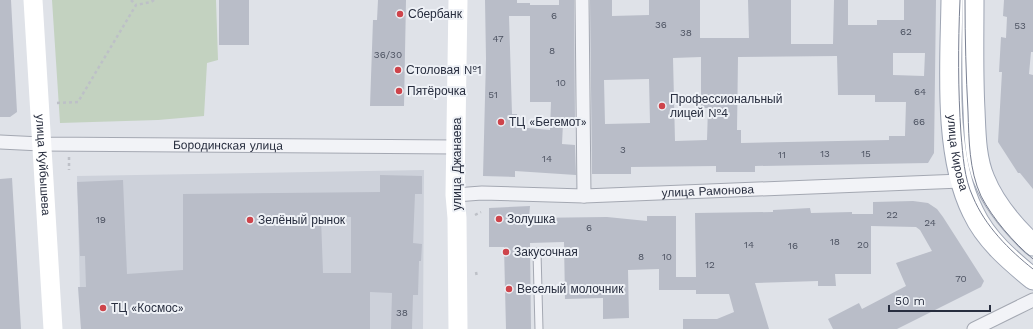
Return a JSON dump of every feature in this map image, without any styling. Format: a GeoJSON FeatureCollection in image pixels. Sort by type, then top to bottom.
{"type":"FeatureCollection","features":[{"type":"Feature","properties":{"kind":"main road","name":"улица Кирова"},"geometry":{"type":"LineString","coordinates":[[952,0],[951,100],[956,159],[961,182],[973,213],[994,244],[1033,279]]}},
{"type":"Feature","properties":{"kind":"main road","name":"улица Кирова"},"geometry":{"type":"LineString","coordinates":[[973,0],[972,82],[977,152],[984,179],[996,201],[1018,231],[1033,245]]}},
{"type":"Feature","properties":{"kind":"street","name":"улица Куйбышева"},"geometry":{"type":"LineString","coordinates":[[33,0],[52,329]]}},
{"type":"Feature","properties":{"kind":"street","name":"улица Джанаева"},"geometry":{"type":"LineString","coordinates":[[458,0],[456,147],[458,329]]}},
{"type":"Feature","properties":{"kind":"street"},"geometry":{"type":"LineString","coordinates":[[582,0],[584,196]]}},
{"type":"Feature","properties":{"kind":"street","name":"Бородинская улица"},"geometry":{"type":"LineString","coordinates":[[0,142],[41,144],[456,147]]}},
{"type":"Feature","properties":{"kind":"street","name":"улица Рамонова"},"geometry":{"type":"LineString","coordinates":[[456,195],[482,193],[584,196],[961,182]]}},
{"type":"Feature","properties":{"kind":"street"},"geometry":{"type":"LineString","coordinates":[[974,329],[1033,300]]}},
{"type":"Feature","properties":{"kind":"lane"},"geometry":{"type":"LineString","coordinates":[[537,252],[539,329]]}},
{"type":"Feature","properties":{"kind":"path"},"geometry":{"type":"LineString","coordinates":[[131,0],[136,5]]}},
{"type":"Feature","properties":{"kind":"path"},"geometry":{"type":"LineString","coordinates":[[57,103],[78,102],[136,5],[152,1]]}},
{"type":"Feature","properties":{"kind":"path"},"geometry":{"type":"LineString","coordinates":[[475,215],[481,212]]}},
{"type":"Feature","properties":{"kind":"path"},"geometry":{"type":"LineString","coordinates":[[476,272],[477,277]]}},
{"type":"Feature","properties":{"kind":"shaded area","name":"Зелёный рынок"},"geometry":{"type":"Polygon","coordinates":[[[424,170],[423,329],[81,329],[77,176],[424,170]]]}},
{"type":"Feature","properties":{"kind":"green space"},"geometry":{"type":"Polygon","coordinates":[[[52,0],[216,0],[218,60],[207,63],[204,116],[158,120],[60,123],[52,0]]]}},
{"type":"Feature","properties":{"kind":"building"},"geometry":{"type":"Polygon","coordinates":[[[0,0],[11,0],[17,112],[10,117],[0,117],[0,0]]]}},
{"type":"Feature","properties":{"kind":"building"},"geometry":{"type":"Polygon","coordinates":[[[219,0],[249,0],[249,45],[219,45],[219,0]]]}},
{"type":"Feature","properties":{"kind":"building"},"geometry":{"type":"Polygon","coordinates":[[[378,0],[406,0],[404,106],[370,106],[373,20],[377,20],[378,0]]]}},
{"type":"Feature","properties":{"kind":"building"},"geometry":{"type":"Polygon","coordinates":[[[485,0],[517,0],[517,3],[530,3],[530,5],[559,5],[559,0],[574,0],[575,124],[563,123],[562,144],[575,145],[576,175],[515,171],[515,177],[483,176],[486,59],[485,0]],[[509,16],[512,114],[517,114],[517,127],[550,130],[551,102],[530,102],[530,16],[509,16]]]}},
{"type":"Feature","properties":{"kind":"building"},"geometry":{"type":"Polygon","coordinates":[[[590,0],[612,0],[612,16],[649,15],[649,0],[700,0],[700,38],[749,38],[748,0],[791,0],[791,44],[833,44],[834,0],[848,0],[848,25],[877,25],[877,20],[904,20],[904,0],[936,0],[934,153],[928,163],[755,166],[755,172],[716,172],[716,166],[631,167],[631,174],[592,174],[590,0]],[[893,53],[893,75],[924,76],[925,53],[893,53]],[[837,56],[738,57],[737,130],[741,130],[741,143],[889,140],[889,136],[905,136],[906,102],[875,102],[875,95],[838,95],[837,56]],[[701,57],[673,58],[675,141],[707,140],[708,108],[701,108],[701,57]],[[649,79],[604,80],[605,124],[650,123],[649,79]]]}},
{"type":"Feature","properties":{"kind":"building"},"geometry":{"type":"Polygon","coordinates":[[[1004,0],[1033,0],[1033,52],[1031,52],[1029,74],[1033,75],[1033,189],[1020,173],[1018,173],[998,142],[1002,72],[999,72],[1001,37],[1006,38],[1007,17],[1003,16],[1004,0]]]}},
{"type":"Feature","properties":{"kind":"building","name":"Зелёный рынок"},"geometry":{"type":"Polygon","coordinates":[[[380,175],[422,176],[422,194],[415,194],[413,243],[422,244],[421,261],[419,261],[418,295],[413,295],[412,329],[391,329],[392,293],[370,292],[370,329],[81,329],[78,287],[86,287],[85,256],[80,256],[77,182],[123,180],[127,274],[183,270],[183,194],[380,192],[380,175]],[[351,217],[321,218],[323,273],[351,273],[351,217]]]}},
{"type":"Feature","properties":{"kind":"building"},"geometry":{"type":"Polygon","coordinates":[[[12,178],[21,329],[0,329],[0,179],[12,178]]]}},
{"type":"Feature","properties":{"kind":"building"},"geometry":{"type":"Polygon","coordinates":[[[913,201],[928,203],[937,209],[984,281],[981,287],[897,329],[833,329],[828,319],[859,303],[862,309],[906,286],[896,263],[932,251],[920,230],[916,227],[871,226],[871,274],[835,274],[836,286],[818,286],[818,281],[755,283],[769,329],[683,329],[683,319],[717,319],[734,312],[729,294],[696,294],[696,290],[659,290],[659,269],[628,270],[629,318],[603,319],[603,298],[565,299],[564,242],[530,243],[531,329],[506,329],[504,247],[489,247],[489,208],[530,206],[529,218],[607,217],[647,221],[647,216],[676,216],[676,277],[696,277],[695,213],[773,212],[773,210],[810,208],[811,213],[852,212],[852,214],[873,214],[873,202],[913,201]]]}},
{"type":"Feature","properties":{"kind":"tram line"},"geometry":{"type":"LineString","coordinates":[[960,0],[959,101],[964,167],[970,190],[978,208],[998,237],[1033,269]]}},
{"type":"Feature","properties":{"kind":"tram line"},"geometry":{"type":"LineString","coordinates":[[965,0],[970,155],[974,176],[981,196],[997,222],[1033,259]]}},
{"type":"Feature","properties":{"kind":"place","name":"Сбербанк"},"geometry":{"type":"Point","coordinates":[400,14]}},
{"type":"Feature","properties":{"kind":"place","name":"Столовая №1"},"geometry":{"type":"Point","coordinates":[398,70]}},
{"type":"Feature","properties":{"kind":"place","name":"Пятёрочка"},"geometry":{"type":"Point","coordinates":[399,91]}},
{"type":"Feature","properties":{"kind":"place","name":"Профессиональный лицей №4"},"geometry":{"type":"Point","coordinates":[662,106]}},
{"type":"Feature","properties":{"kind":"place","name":"ТЦ «Бегемот»"},"geometry":{"type":"Point","coordinates":[501,122]}},
{"type":"Feature","properties":{"kind":"place","name":"Золушка"},"geometry":{"type":"Point","coordinates":[499,219]}},
{"type":"Feature","properties":{"kind":"place","name":"Зелёный рынок"},"geometry":{"type":"Point","coordinates":[250,220]}},
{"type":"Feature","properties":{"kind":"place","name":"Закусочная"},"geometry":{"type":"Point","coordinates":[506,252]}},
{"type":"Feature","properties":{"kind":"place","name":"Веселый молочник"},"geometry":{"type":"Point","coordinates":[509,289]}},
{"type":"Feature","properties":{"kind":"place","name":"ТЦ «Космос»"},"geometry":{"type":"Point","coordinates":[103,308]}}]}
